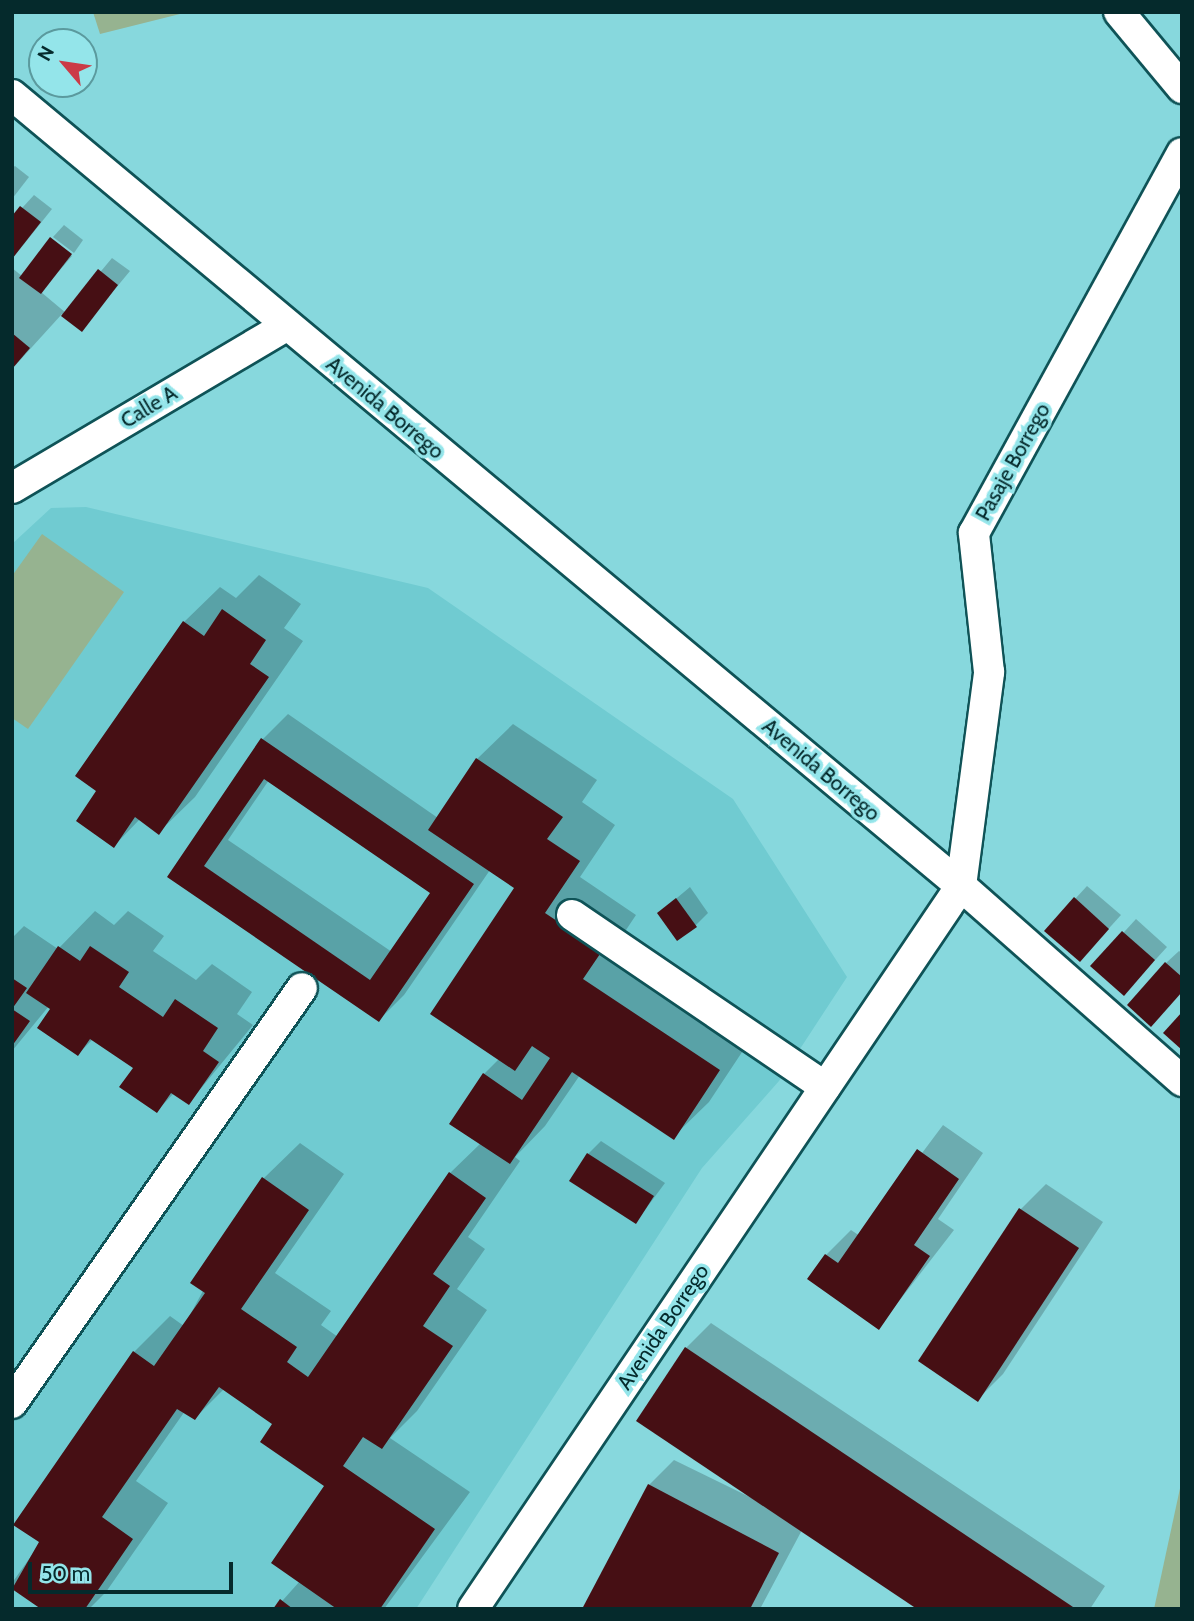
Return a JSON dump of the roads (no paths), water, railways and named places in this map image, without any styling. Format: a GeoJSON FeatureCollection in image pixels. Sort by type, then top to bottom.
{"type":"FeatureCollection","features":[{"type":"Feature","properties":{"kind":"street"},"geometry":{"type":"LineString","coordinates":[[1119,12],[1182,88]]}},
{"type":"Feature","properties":{"kind":"street","name":"Avenida Borrego"},"geometry":{"type":"LineString","coordinates":[[12,95],[961,886],[472,1609]]}},
{"type":"Feature","properties":{"kind":"street","name":"Pasaje Borrego"},"geometry":{"type":"LineString","coordinates":[[961,886],[989,672],[974,533],[1182,153]]}},
{"type":"Feature","properties":{"kind":"street","name":"Calle A"},"geometry":{"type":"LineString","coordinates":[[12,488],[286,326]]}},
{"type":"Feature","properties":{"kind":"street"},"geometry":{"type":"LineString","coordinates":[[961,886],[1182,1081]]}},
{"type":"Feature","properties":{"kind":"street"},"geometry":{"type":"LineString","coordinates":[[572,915],[825,1087]]}},
{"type":"Feature","properties":{"kind":"street"},"geometry":{"type":"LineString","coordinates":[[12,1403],[302,988]]}}]}
